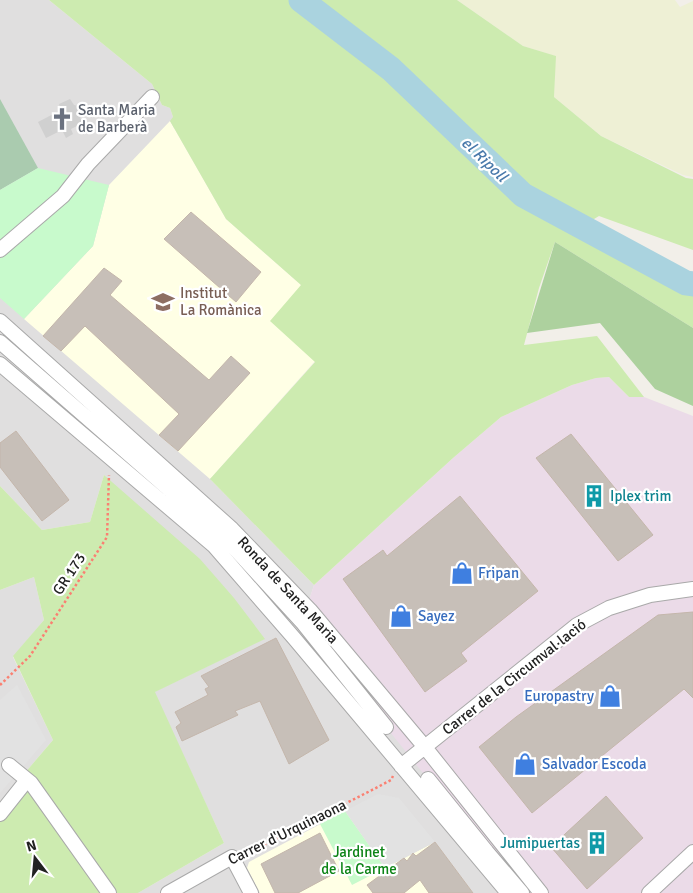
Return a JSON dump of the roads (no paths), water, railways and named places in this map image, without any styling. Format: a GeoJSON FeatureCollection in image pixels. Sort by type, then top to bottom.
{"type":"FeatureCollection","features":[{"type":"Feature","properties":{"kind":"street"},"geometry":{"type":"LineString","coordinates":[[0,250],[63,196],[88,164],[152,97]]}},
{"type":"Feature","properties":{"kind":"street","name":"Ronda de Santa Maria"},"geometry":{"type":"LineString","coordinates":[[0,321],[232,529],[310,610],[424,746],[541,893]]}},
{"type":"Feature","properties":{"kind":"street","name":"Ronda de Santa Maria"},"geometry":{"type":"LineString","coordinates":[[0,342],[226,539],[302,622],[386,727]]}},
{"type":"Feature","properties":{"kind":"street","name":"Ronda de Santa Maria"},"geometry":{"type":"LineString","coordinates":[[0,364],[214,546],[508,893]]}},
{"type":"Feature","properties":{"kind":"street","name":"Carrer de la Circumval·lació"},"geometry":{"type":"LineString","coordinates":[[401,766],[577,625],[609,608],[650,595],[693,590]]}},
{"type":"Feature","properties":{"kind":"street"},"geometry":{"type":"LineString","coordinates":[[9,765],[27,780],[109,893]]}},
{"type":"Feature","properties":{"kind":"street"},"geometry":{"type":"LineString","coordinates":[[428,779],[522,893]]}},
{"type":"Feature","properties":{"kind":"street"},"geometry":{"type":"LineString","coordinates":[[0,814],[27,780]]}},
{"type":"Feature","properties":{"kind":"street"},"geometry":{"type":"LineString","coordinates":[[650,893],[693,852]]}},
{"type":"Feature","properties":{"kind":"street","name":"Carrer d'Urquinaona"},"geometry":{"type":"LineString","coordinates":[[168,893],[232,857],[251,893]]}},
{"type":"Feature","properties":{"kind":"waterway","name":"el Ripoll"},"geometry":{"type":"LineString","coordinates":[[301,0],[391,69],[523,195],[686,283],[693,284]]}},
{"type":"Feature","properties":{"kind":"place","name":"Santa Maria de Barberà"},"geometry":{"type":"Point","coordinates":[62,119]}},
{"type":"Feature","properties":{"kind":"place","name":"Institut La Romànica"},"geometry":{"type":"Point","coordinates":[163,302]}},
{"type":"Feature","properties":{"kind":"place","name":"Iplex trim"},"geometry":{"type":"Point","coordinates":[594,496]}},
{"type":"Feature","properties":{"kind":"place","name":"Fripan"},"geometry":{"type":"Point","coordinates":[462,573]}},
{"type":"Feature","properties":{"kind":"place","name":"Sayez"},"geometry":{"type":"Point","coordinates":[401,616]}},
{"type":"Feature","properties":{"kind":"place","name":"Europastry"},"geometry":{"type":"Point","coordinates":[610,696]}},
{"type":"Feature","properties":{"kind":"place","name":"Salvador Escoda"},"geometry":{"type":"Point","coordinates":[525,764]}},
{"type":"Feature","properties":{"kind":"place","name":"Jumipuertas"},"geometry":{"type":"Point","coordinates":[597,843]}},
{"type":"Feature","properties":{"kind":"park label","name":"Jardinet de la Carme"},"geometry":{"type":"Point","coordinates":[359,860]}}]}
